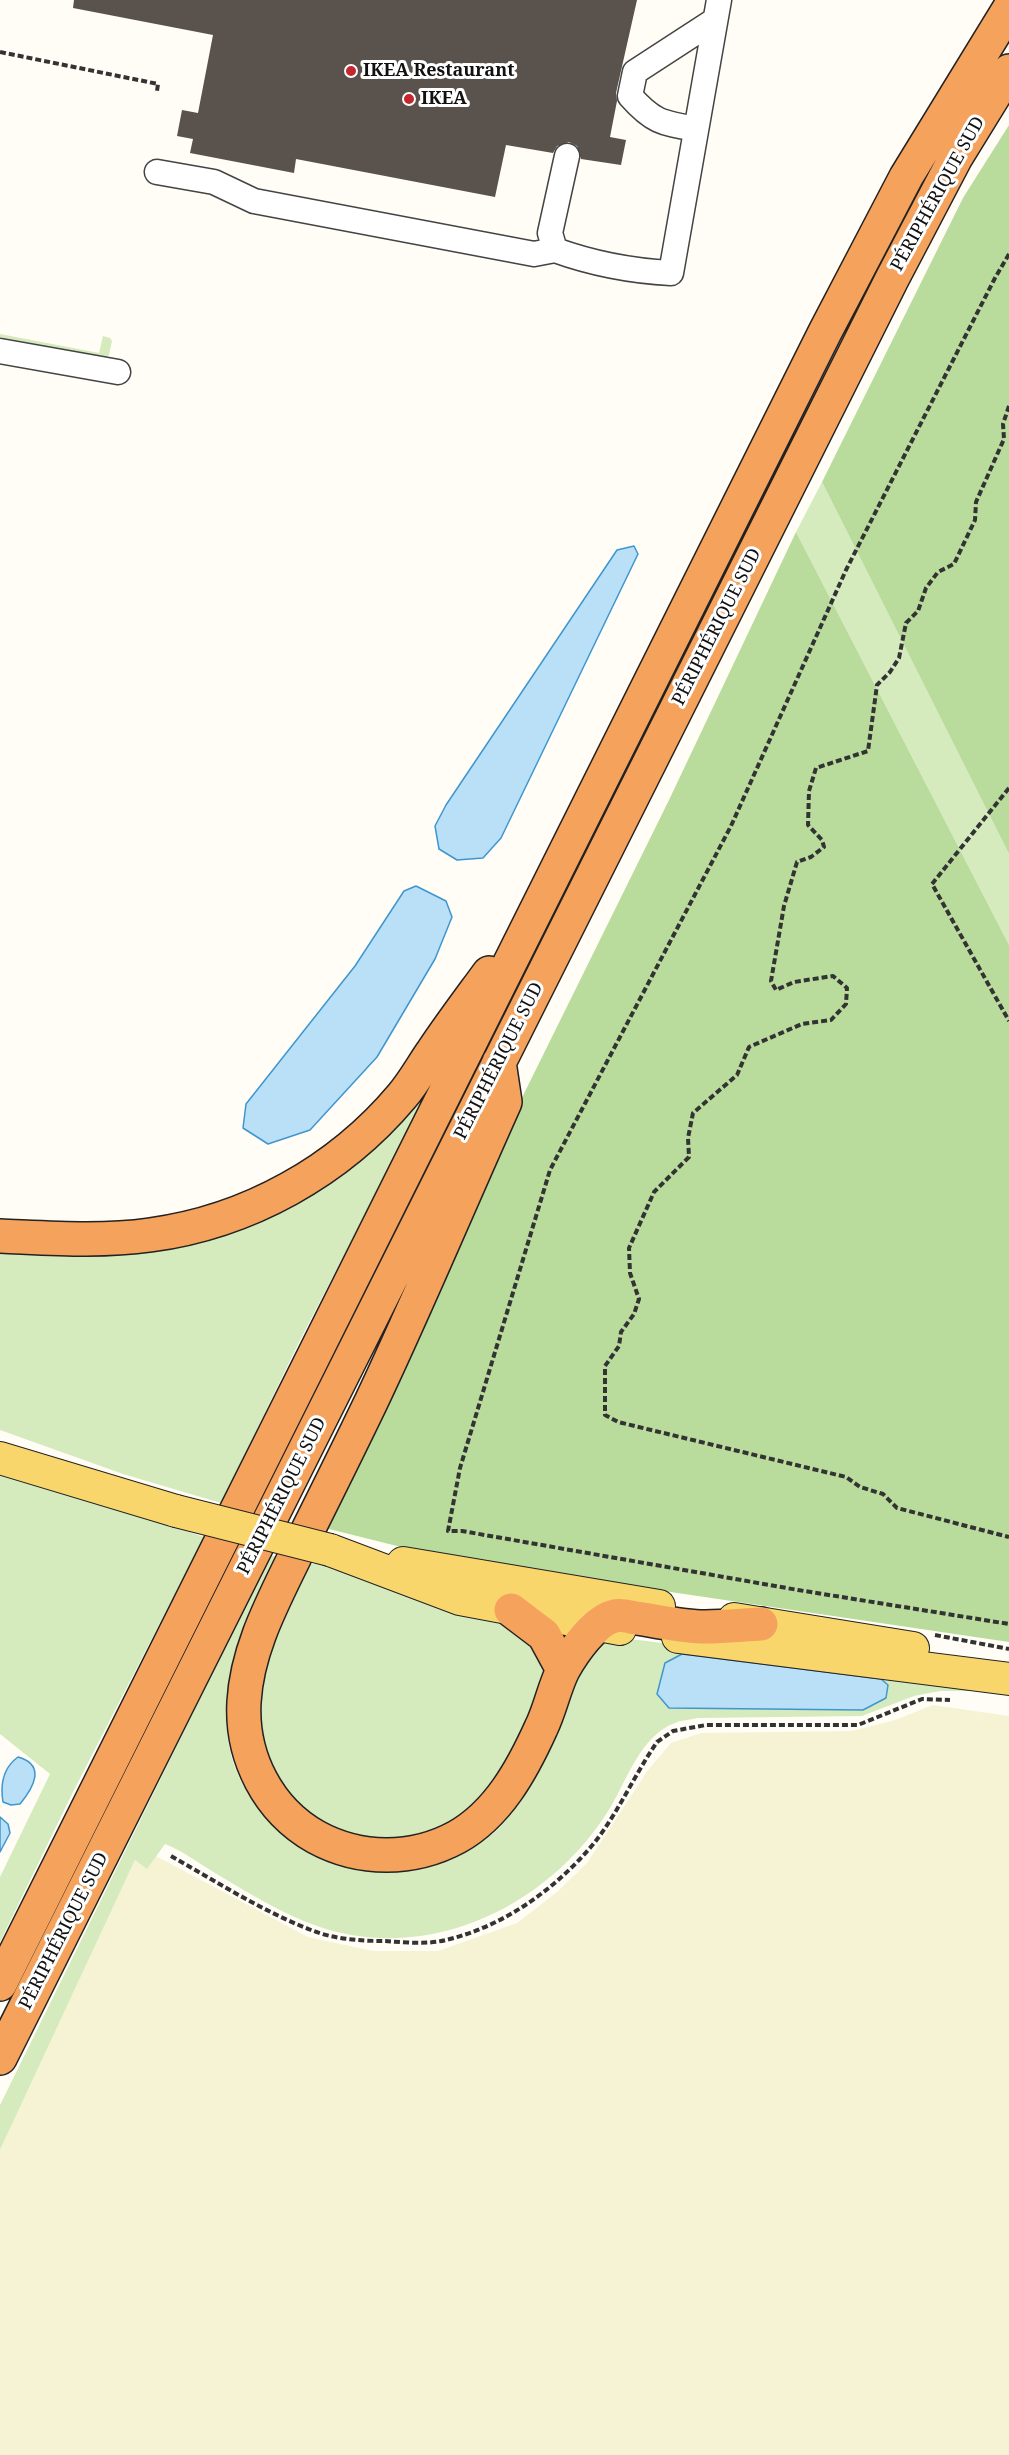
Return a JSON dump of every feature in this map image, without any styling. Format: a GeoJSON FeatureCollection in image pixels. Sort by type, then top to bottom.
{"type":"FeatureCollection","features":[{"type":"Feature","properties":{"kind":"highway","name":"PÉRIPHÉRIQUE SUD"},"geometry":{"type":"LineString","coordinates":[[0,1984],[820,343],[906,177],[1009,9]]}},
{"type":"Feature","properties":{"kind":"highway","name":"PÉRIPHÉRIQUE SUD"},"geometry":{"type":"LineString","coordinates":[[0,2058],[892,279],[956,157],[1009,71]]}},
{"type":"Feature","properties":{"kind":"highway"},"geometry":{"type":"LineString","coordinates":[[0,1236],[109,1238],[186,1229],[268,1200],[315,1175],[354,1144],[402,1095],[457,1015],[538,907]]}},
{"type":"Feature","properties":{"kind":"highway"},"geometry":{"type":"LineString","coordinates":[[499,1062],[505,1102],[375,1395],[260,1633],[250,1664],[245,1691],[244,1715],[249,1750],[262,1782],[277,1804],[297,1823],[317,1837],[338,1846],[371,1854],[393,1855],[419,1851],[461,1834],[480,1820],[498,1801],[515,1778],[541,1729],[563,1670],[596,1625],[617,1615],[704,1627],[761,1624]]}},
{"type":"Feature","properties":{"kind":"highway"},"geometry":{"type":"LineString","coordinates":[[511,1610],[544,1635],[563,1670]]}},
{"type":"Feature","properties":{"kind":"main road"},"geometry":{"type":"LineString","coordinates":[[0,1458],[176,1511],[330,1550],[761,1624],[1009,1663]]}},
{"type":"Feature","properties":{"kind":"main road"},"geometry":{"type":"LineString","coordinates":[[330,1550],[460,1599],[511,1610],[596,1625],[845,1660],[1009,1679]]}},
{"type":"Feature","properties":{"kind":"lane"},"geometry":{"type":"LineString","coordinates":[[696,129],[661,123],[643,111],[630,96],[635,72],[717,10]]}},
{"type":"Feature","properties":{"kind":"lane"},"geometry":{"type":"LineString","coordinates":[[158,172],[214,182],[254,201],[534,254],[555,250],[579,258],[653,272],[671,273],[717,10]]}},
{"type":"Feature","properties":{"kind":"lane"},"geometry":{"type":"LineString","coordinates":[[555,250],[550,233],[567,156]]}},
{"type":"Feature","properties":{"kind":"lane"},"geometry":{"type":"LineString","coordinates":[[0,351],[118,372]]}},
{"type":"Feature","properties":{"kind":"path"},"geometry":{"type":"LineString","coordinates":[[0,52],[158,84],[157,91],[159,92]]}},
{"type":"Feature","properties":{"kind":"path"},"geometry":{"type":"LineString","coordinates":[[1009,254],[846,570],[730,826],[550,1170],[460,1468],[448,1531],[462,1531],[798,1590],[1009,1624]]}},
{"type":"Feature","properties":{"kind":"path"},"geometry":{"type":"LineString","coordinates":[[1009,406],[1003,424],[1004,439],[976,502],[975,520],[954,564],[938,572],[926,588],[918,611],[906,623],[899,658],[890,672],[877,685],[868,751],[816,768],[809,791],[808,825],[822,840],[824,847],[811,857],[797,862],[784,906],[771,981],[776,990],[794,982],[833,976],[847,988],[846,1004],[831,1020],[802,1024],[749,1047],[737,1075],[718,1094],[693,1113],[688,1138],[689,1157],[654,1192],[629,1248],[630,1273],[639,1299],[634,1314],[621,1332],[619,1346],[605,1366],[605,1415],[618,1422],[846,1477],[860,1487],[884,1494],[897,1508],[1009,1537]]}},
{"type":"Feature","properties":{"kind":"path"},"geometry":{"type":"LineString","coordinates":[[1009,788],[932,884],[1009,1021]]}},
{"type":"Feature","properties":{"kind":"path"},"geometry":{"type":"LineString","coordinates":[[171,1856],[247,1900],[313,1931],[360,1941],[445,1940],[496,1923],[530,1902],[562,1878],[596,1840],[657,1742],[673,1731],[706,1725],[858,1725],[922,1699],[955,1700]]}},
{"type":"Feature","properties":{"kind":"shaded area"},"geometry":{"type":"Polygon","coordinates":[[[933,1705],[1009,1716],[1009,2455],[0,2455],[0,2150],[135,1860],[147,1868],[156,1856],[308,1937],[373,1951],[438,1951],[517,1923],[557,1892],[587,1863],[648,1770],[671,1743],[701,1733],[852,1731],[895,1720],[933,1705]]]}},
{"type":"Feature","properties":{"kind":"green space"},"geometry":{"type":"Polygon","coordinates":[[[1009,125],[1009,854],[822,482],[963,198],[1009,125]]]}},
{"type":"Feature","properties":{"kind":"green space"},"geometry":{"type":"Polygon","coordinates":[[[0,334],[99,353],[103,336],[112,341],[109,355],[106,358],[0,337],[0,334]]]}},
{"type":"Feature","properties":{"kind":"green space"},"geometry":{"type":"Polygon","coordinates":[[[822,482],[1009,854],[1009,945],[796,532],[822,482]]]}},
{"type":"Feature","properties":{"kind":"green space"},"geometry":{"type":"Polygon","coordinates":[[[796,532],[1009,945],[1009,1642],[576,1578],[425,1553],[325,1528],[507,1128],[669,800],[796,532]]]}},
{"type":"Feature","properties":{"kind":"green space"},"geometry":{"type":"Polygon","coordinates":[[[445,1059],[299,1342],[221,1503],[123,1474],[0,1430],[0,1247],[206,1233],[445,1059]]]}},
{"type":"Feature","properties":{"kind":"green space"},"geometry":{"type":"Polygon","coordinates":[[[0,1469],[204,1537],[73,1792],[0,1942],[0,1877],[50,1774],[0,1734],[0,1469]]]}},
{"type":"Feature","properties":{"kind":"green space"},"geometry":{"type":"Polygon","coordinates":[[[271,1555],[276,1557],[243,1635],[232,1673],[227,1711],[230,1748],[242,1783],[266,1816],[314,1853],[340,1864],[367,1871],[396,1872],[432,1864],[467,1850],[496,1831],[517,1805],[545,1758],[566,1710],[583,1662],[593,1649],[606,1641],[630,1639],[977,1681],[979,1686],[975,1691],[940,1691],[914,1696],[862,1716],[697,1718],[675,1723],[653,1737],[644,1748],[610,1808],[585,1843],[555,1873],[520,1899],[483,1918],[443,1932],[402,1938],[359,1936],[317,1926],[267,1903],[165,1844],[147,1869],[135,1860],[0,2150],[0,2105],[271,1555]]]}},
{"type":"Feature","properties":{"kind":"green space"},"geometry":{"type":"Polygon","coordinates":[[[325,1563],[494,1616],[537,1650],[546,1677],[521,1749],[466,1816],[426,1837],[375,1845],[326,1830],[295,1808],[272,1775],[257,1730],[257,1678],[301,1565],[325,1563]]]}},
{"type":"Feature","properties":{"kind":"water"},"geometry":{"type":"Polygon","coordinates":[[[634,546],[638,554],[501,838],[483,858],[457,860],[439,849],[435,826],[446,805],[617,550],[634,546]]]}},
{"type":"Feature","properties":{"kind":"water"},"geometry":{"type":"Polygon","coordinates":[[[416,886],[446,901],[452,917],[435,959],[377,1057],[310,1130],[268,1144],[243,1128],[246,1104],[355,966],[404,891],[416,886]]]}},
{"type":"Feature","properties":{"kind":"water"},"geometry":{"type":"Polygon","coordinates":[[[682,1654],[881,1679],[888,1685],[886,1698],[863,1710],[669,1708],[657,1694],[665,1663],[682,1654]]]}},
{"type":"Feature","properties":{"kind":"water"},"geometry":{"type":"Polygon","coordinates":[[[18,1757],[32,1765],[35,1777],[30,1791],[20,1804],[11,1805],[3,1802],[2,1783],[9,1766],[18,1757]]]}},
{"type":"Feature","properties":{"kind":"water"},"geometry":{"type":"Polygon","coordinates":[[[0,1817],[8,1824],[10,1833],[0,1852],[0,1817]]]}},
{"type":"Feature","properties":{"kind":"building","name":"IKEA"},"geometry":{"type":"Polygon","coordinates":[[[74,0],[637,0],[616,93],[617,101],[610,137],[626,140],[621,165],[581,159],[577,146],[569,142],[557,146],[553,153],[506,145],[495,197],[296,159],[294,173],[190,153],[193,139],[177,136],[182,110],[198,113],[213,35],[73,8],[74,0]]]}},
{"type":"Feature","properties":{"kind":"place","name":"IKEA Restaurant"},"geometry":{"type":"Point","coordinates":[351,71]}},
{"type":"Feature","properties":{"kind":"place","name":"IKEA"},"geometry":{"type":"Point","coordinates":[409,99]}}]}
